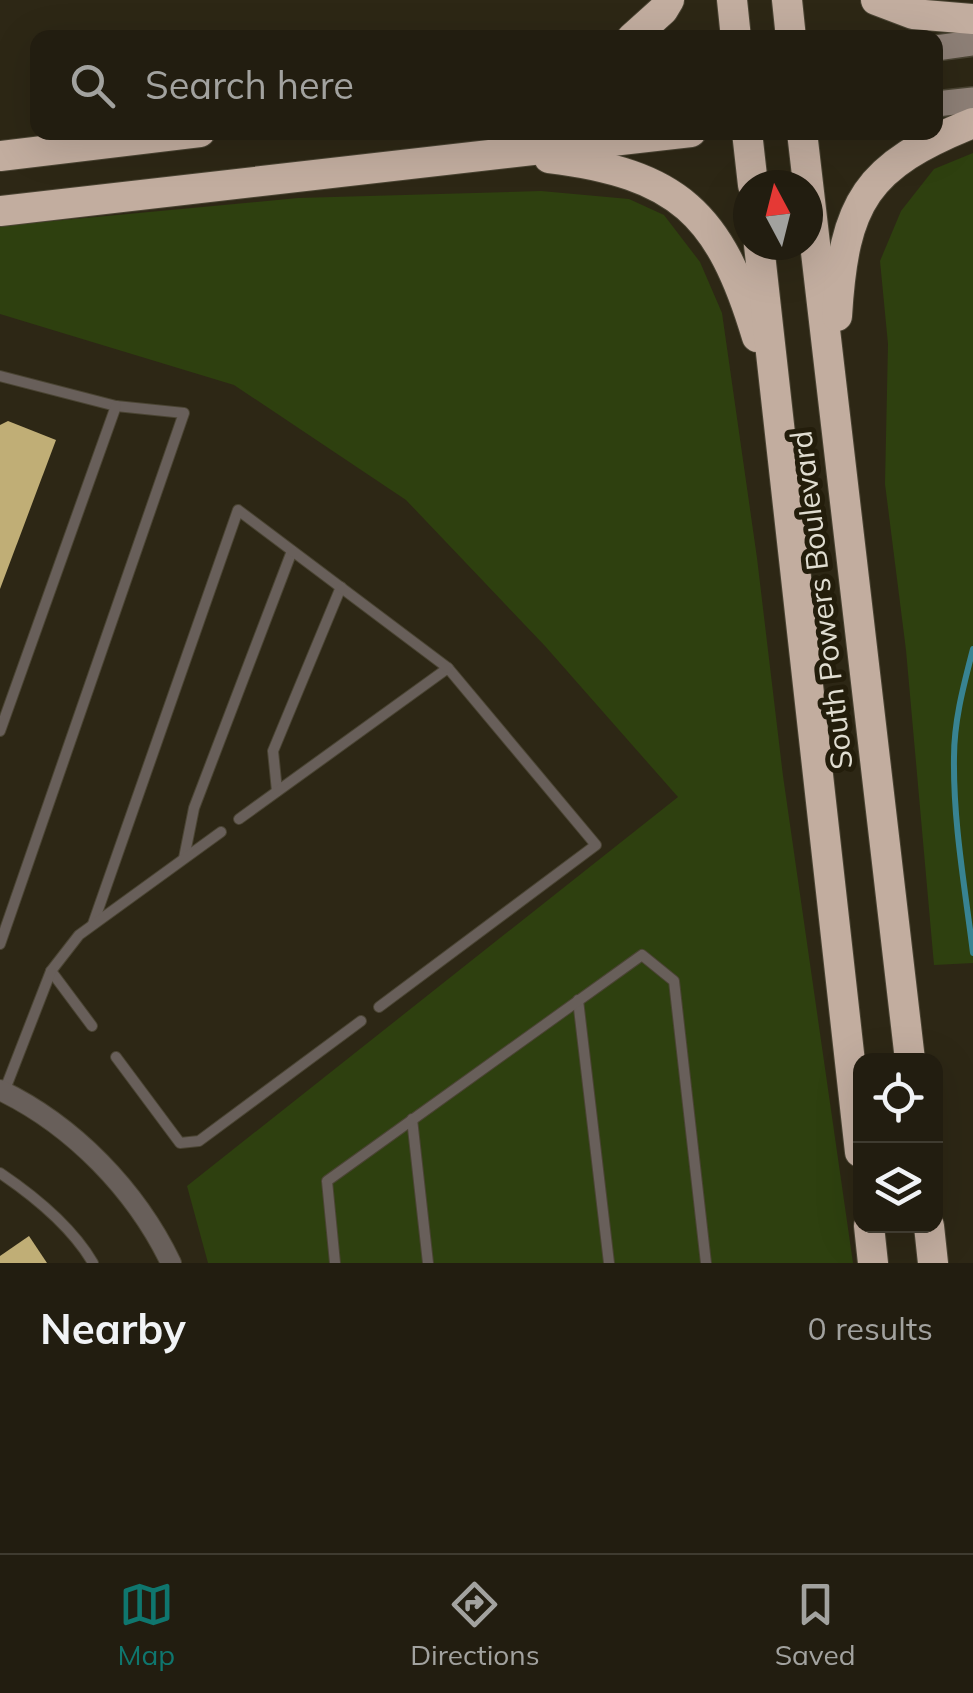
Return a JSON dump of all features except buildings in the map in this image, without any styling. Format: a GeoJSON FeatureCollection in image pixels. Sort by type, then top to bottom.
{"type":"FeatureCollection","features":[{"type":"Feature","properties":{"kind":"highway"},"geometry":{"type":"LineString","coordinates":[[641,30],[669,0]]}},
{"type":"Feature","properties":{"kind":"highway"},"geometry":{"type":"LineString","coordinates":[[732,0],[735,30]]}},
{"type":"Feature","properties":{"kind":"highway"},"geometry":{"type":"LineString","coordinates":[[787,0],[790,30]]}},
{"type":"Feature","properties":{"kind":"highway"},"geometry":{"type":"LineString","coordinates":[[876,0],[913,14],[973,19]]}},
{"type":"Feature","properties":{"kind":"highway"},"geometry":{"type":"LineString","coordinates":[[943,136],[973,123]]}},
{"type":"Feature","properties":{"kind":"highway"},"geometry":{"type":"LineString","coordinates":[[0,156],[133,140]]}},
{"type":"Feature","properties":{"kind":"highway"},"geometry":{"type":"LineString","coordinates":[[0,210],[617,140]]}},
{"type":"Feature","properties":{"kind":"highway"},"geometry":{"type":"LineString","coordinates":[[748,140],[751,170]]}},
{"type":"Feature","properties":{"kind":"highway","name":"South Powers Boulevard"},"geometry":{"type":"LineString","coordinates":[[803,140],[909,1053]]}},
{"type":"Feature","properties":{"kind":"highway"},"geometry":{"type":"LineString","coordinates":[[833,394],[846,238],[877,177],[912,150],[935,140]]}},
{"type":"Feature","properties":{"kind":"highway"},"geometry":{"type":"LineString","coordinates":[[488,154],[588,164],[643,179],[687,204],[729,266],[749,309],[777,402]]}},
{"type":"Feature","properties":{"kind":"highway","name":"South Powers Boulevard"},"geometry":{"type":"LineString","coordinates":[[762,260],[859,1143]]}},
{"type":"Feature","properties":{"kind":"highway"},"geometry":{"type":"LineString","coordinates":[[870,1233],[874,1263]]}},
{"type":"Feature","properties":{"kind":"highway"},"geometry":{"type":"LineString","coordinates":[[930,1233],[933,1263]]}},
{"type":"Feature","properties":{"kind":"street"},"geometry":{"type":"LineString","coordinates":[[943,47],[973,44]]}},
{"type":"Feature","properties":{"kind":"street"},"geometry":{"type":"LineString","coordinates":[[943,103],[973,100]]}},
{"type":"Feature","properties":{"kind":"street"},"geometry":{"type":"LineString","coordinates":[[2,1091],[38,1111],[86,1148],[127,1194],[159,1238],[170,1263]]}},
{"type":"Feature","properties":{"kind":"lane"},"geometry":{"type":"LineString","coordinates":[[0,376],[116,406],[184,413],[0,944]]}},
{"type":"Feature","properties":{"kind":"lane"},"geometry":{"type":"LineString","coordinates":[[0,731],[116,406]]}},
{"type":"Feature","properties":{"kind":"lane"},"geometry":{"type":"LineString","coordinates":[[93,924],[238,510],[448,668],[596,844],[379,1007]]}},
{"type":"Feature","properties":{"kind":"lane"},"geometry":{"type":"LineString","coordinates":[[184,859],[194,808],[292,551]]}},
{"type":"Feature","properties":{"kind":"lane"},"geometry":{"type":"LineString","coordinates":[[277,791],[273,751],[341,588]]}},
{"type":"Feature","properties":{"kind":"lane"},"geometry":{"type":"LineString","coordinates":[[239,818],[448,668]]}},
{"type":"Feature","properties":{"kind":"lane"},"geometry":{"type":"LineString","coordinates":[[2,1091],[51,971],[78,935],[221,832]]}},
{"type":"Feature","properties":{"kind":"lane"},"geometry":{"type":"LineString","coordinates":[[335,1263],[326,1181],[642,955],[674,981],[706,1263]]}},
{"type":"Feature","properties":{"kind":"lane"},"geometry":{"type":"LineString","coordinates":[[51,971],[92,1026]]}},
{"type":"Feature","properties":{"kind":"lane"},"geometry":{"type":"LineString","coordinates":[[578,1000],[609,1263]]}},
{"type":"Feature","properties":{"kind":"lane"},"geometry":{"type":"LineString","coordinates":[[116,1057],[180,1143],[200,1142],[361,1020]]}},
{"type":"Feature","properties":{"kind":"lane"},"geometry":{"type":"LineString","coordinates":[[412,1120],[428,1263]]}},
{"type":"Feature","properties":{"kind":"lane"},"geometry":{"type":"LineString","coordinates":[[0,1189],[5,1176],[81,1243],[93,1263]]}},
{"type":"Feature","properties":{"kind":"green space"},"geometry":{"type":"Polygon","coordinates":[[[973,153],[973,963],[934,965],[906,650],[885,484],[888,344],[880,261],[901,211],[934,169],[973,153]]]}},
{"type":"Feature","properties":{"kind":"green space"},"geometry":{"type":"Polygon","coordinates":[[[541,191],[629,199],[664,215],[700,262],[722,313],[853,1263],[208,1263],[187,1186],[678,797],[545,646],[406,500],[234,385],[0,314],[0,226],[298,198],[541,191]]]}},
{"type":"Feature","properties":{"kind":"waterway"},"geometry":{"type":"LineString","coordinates":[[973,649],[954,743],[957,830],[973,953]]}}]}
